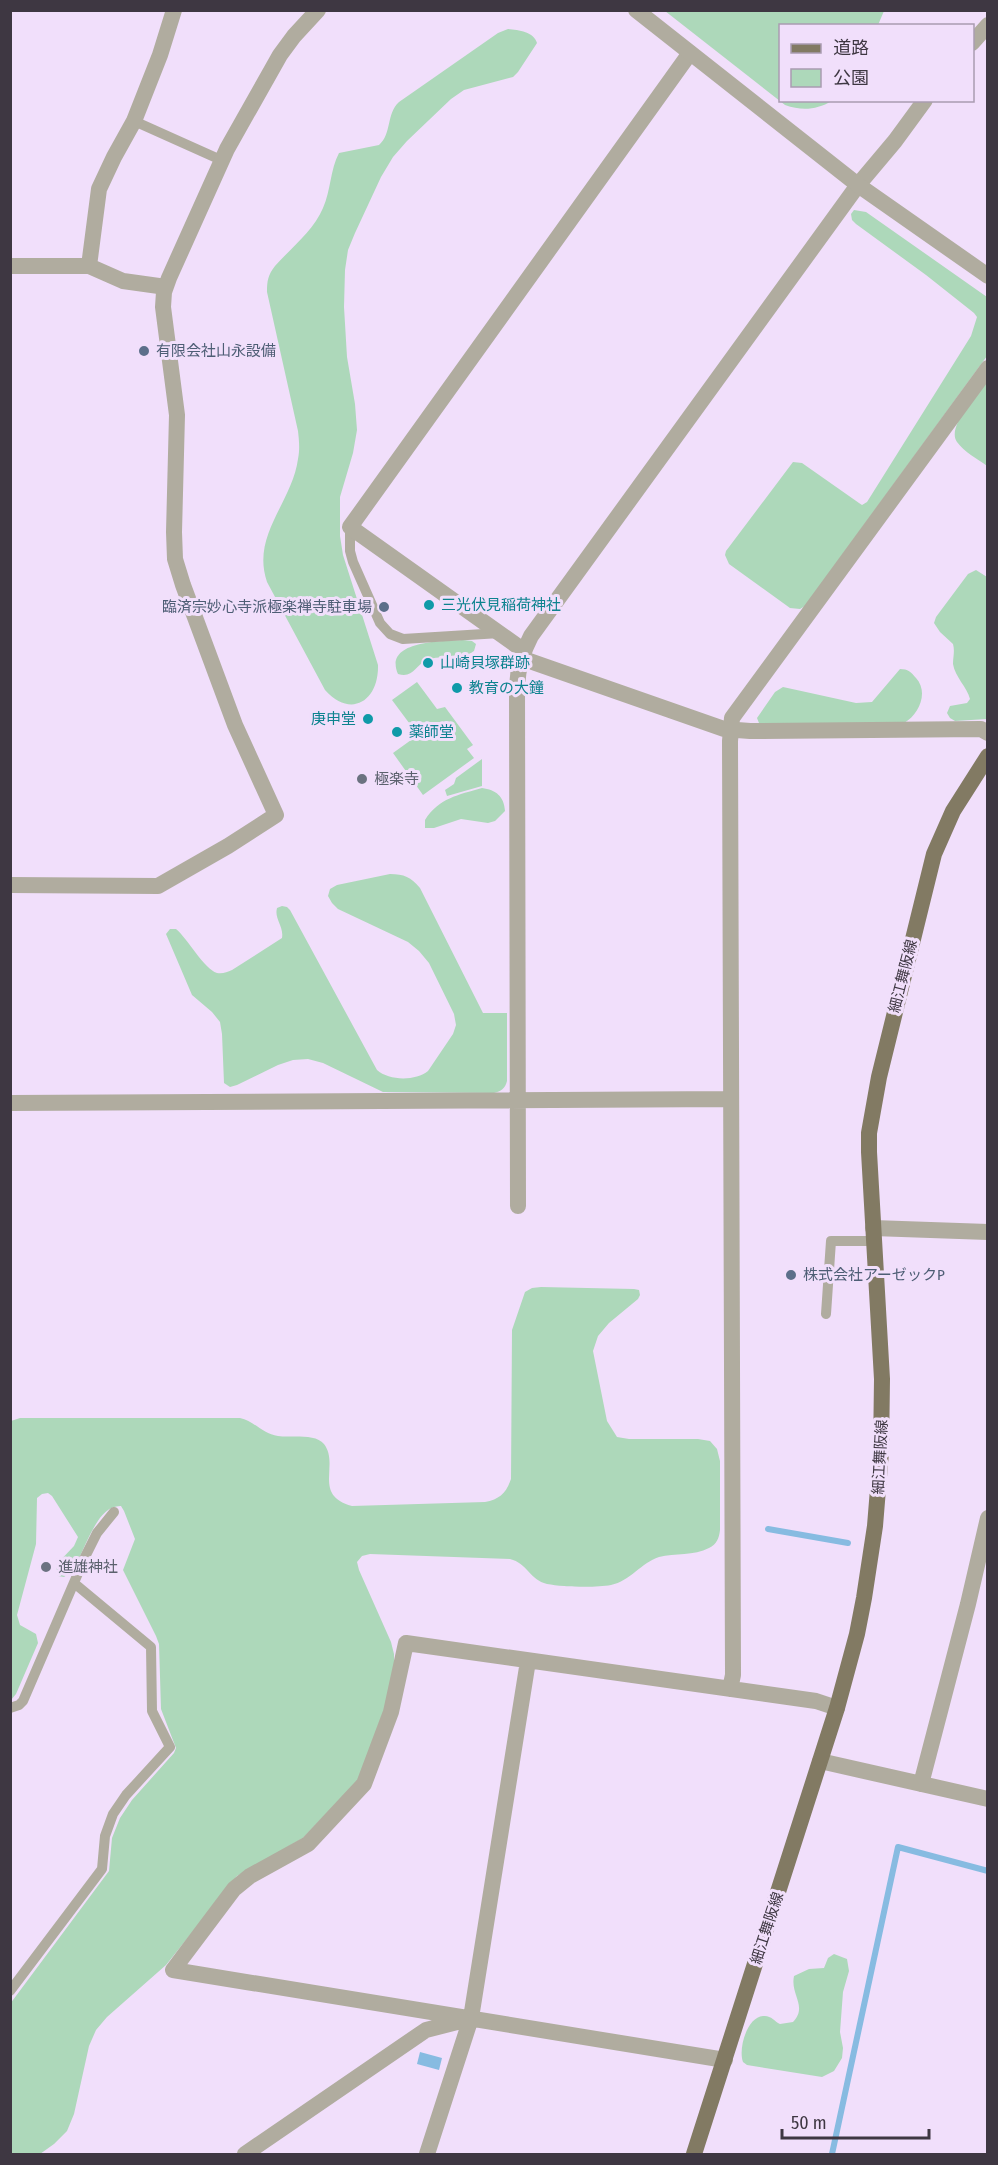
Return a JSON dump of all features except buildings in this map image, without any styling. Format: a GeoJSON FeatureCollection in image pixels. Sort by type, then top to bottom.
{"type":"FeatureCollection","features":[{"type":"Feature","properties":{"kind":"main road","name":"細江舞阪線"},"geometry":{"type":"LineString","coordinates":[[694,2154],[837,1708],[855,1643],[864,1598],[879,1489],[882,1379],[869,1152],[872,1114],[930,866],[942,832],[987,756]]}},
{"type":"Feature","properties":{"kind":"street"},"geometry":{"type":"LineString","coordinates":[[89,266],[99,189],[134,121],[160,55],[174,10]]}},
{"type":"Feature","properties":{"kind":"street"},"geometry":{"type":"LineString","coordinates":[[10,885],[158,886],[228,846],[276,815],[235,724],[175,559],[177,415],[162,307],[166,287],[220,160],[280,55],[318,10]]}},
{"type":"Feature","properties":{"kind":"street"},"geometry":{"type":"LineString","coordinates":[[636,10],[858,185],[987,276]]}},
{"type":"Feature","properties":{"kind":"street"},"geometry":{"type":"LineString","coordinates":[[974,41],[987,25]]}},
{"type":"Feature","properties":{"kind":"street"},"geometry":{"type":"LineString","coordinates":[[690,53],[350,527],[500,633],[522,654],[724,729],[981,729],[987,734]]}},
{"type":"Feature","properties":{"kind":"street"},"geometry":{"type":"LineString","coordinates":[[518,1206],[517,686],[522,654],[531,636],[858,185],[923,102]]}},
{"type":"Feature","properties":{"kind":"street"},"geometry":{"type":"LineString","coordinates":[[10,266],[89,266],[123,280],[166,287]]}},
{"type":"Feature","properties":{"kind":"street"},"geometry":{"type":"LineString","coordinates":[[730,1689],[733,1675],[732,718],[987,368]]}},
{"type":"Feature","properties":{"kind":"street"},"geometry":{"type":"LineString","coordinates":[[10,1103],[731,1099]]}},
{"type":"Feature","properties":{"kind":"street"},"geometry":{"type":"LineString","coordinates":[[873,1235],[987,1232]]}},
{"type":"Feature","properties":{"kind":"street"},"geometry":{"type":"LineString","coordinates":[[921,1784],[968,1604],[987,1518]]}},
{"type":"Feature","properties":{"kind":"street"},"geometry":{"type":"LineString","coordinates":[[724,2060],[173,1970],[234,1889],[250,1875],[308,1844],[364,1784],[391,1712],[406,1643],[816,1701],[837,1708]]}},
{"type":"Feature","properties":{"kind":"street"},"geometry":{"type":"LineString","coordinates":[[427,2154],[471,2018],[528,1661]]}},
{"type":"Feature","properties":{"kind":"street"},"geometry":{"type":"LineString","coordinates":[[820,1761],[987,1799]]}},
{"type":"Feature","properties":{"kind":"street"},"geometry":{"type":"LineString","coordinates":[[245,2154],[426,2031],[471,2018]]}},
{"type":"Feature","properties":{"kind":"lane"},"geometry":{"type":"LineString","coordinates":[[134,121],[220,160]]}},
{"type":"Feature","properties":{"kind":"lane"},"geometry":{"type":"LineString","coordinates":[[350,527],[350,551],[354,562],[380,623],[390,634],[403,639],[500,633]]}},
{"type":"Feature","properties":{"kind":"lane"},"geometry":{"type":"LineString","coordinates":[[826,1314],[831,1241],[873,1235]]}},
{"type":"Feature","properties":{"kind":"lane"},"geometry":{"type":"LineString","coordinates":[[10,1708],[23,1701],[97,1533],[114,1512]]}},
{"type":"Feature","properties":{"kind":"lane"},"geometry":{"type":"LineString","coordinates":[[10,1991],[102,1869],[105,1836],[113,1814],[126,1795],[170,1747],[152,1711],[151,1647],[74,1583]]}},
{"type":"Feature","properties":{"kind":"green space"},"geometry":{"type":"Polygon","coordinates":[[[665,11],[884,11],[878,24],[779,24],[779,100],[665,11]]]}},
{"type":"Feature","properties":{"kind":"green space"},"geometry":{"type":"Polygon","coordinates":[[[508,29],[529,34],[537,43],[518,72],[513,77],[464,90],[451,99],[407,141],[393,157],[381,177],[348,250],[344,307],[347,357],[357,430],[340,497],[340,536],[343,555],[378,665],[377,678],[369,696],[362,702],[344,703],[325,690],[267,582],[263,565],[268,534],[294,475],[299,448],[298,431],[267,292],[268,278],[275,266],[319,216],[326,201],[339,153],[379,145],[386,135],[392,112],[399,102],[498,33],[508,29]]]}},
{"type":"Feature","properties":{"kind":"green space"},"geometry":{"type":"Polygon","coordinates":[[[781,102],[830,102],[815,108],[803,109],[781,102]]]}},
{"type":"Feature","properties":{"kind":"green space"},"geometry":{"type":"Polygon","coordinates":[[[854,210],[866,212],[987,297],[987,356],[805,606],[800,609],[790,608],[729,564],[725,555],[726,551],[793,462],[802,463],[862,505],[867,502],[971,336],[977,317],[926,275],[856,224],[851,214],[854,210]]]}},
{"type":"Feature","properties":{"kind":"green space"},"geometry":{"type":"Polygon","coordinates":[[[987,381],[987,466],[963,449],[955,436],[959,420],[987,381]]]}},
{"type":"Feature","properties":{"kind":"green space"},"geometry":{"type":"Polygon","coordinates":[[[976,570],[987,577],[987,719],[955,721],[947,713],[950,706],[967,703],[970,699],[954,669],[953,644],[934,623],[968,574],[976,570]]]}},
{"type":"Feature","properties":{"kind":"green space"},"geometry":{"type":"Polygon","coordinates":[[[463,640],[476,644],[474,651],[463,656],[427,660],[407,675],[398,674],[396,663],[399,654],[407,649],[430,642],[463,640]]]}},
{"type":"Feature","properties":{"kind":"green space"},"geometry":{"type":"Polygon","coordinates":[[[900,669],[913,674],[922,690],[918,709],[904,723],[759,723],[757,718],[775,692],[783,687],[856,703],[872,702],[900,669]]]}},
{"type":"Feature","properties":{"kind":"green space"},"geometry":{"type":"Polygon","coordinates":[[[417,682],[437,709],[445,707],[473,745],[467,749],[474,758],[423,795],[393,753],[418,735],[392,700],[417,682]]]}},
{"type":"Feature","properties":{"kind":"green space"},"geometry":{"type":"Polygon","coordinates":[[[482,759],[482,786],[447,796],[445,790],[454,784],[456,778],[482,759]]]}},
{"type":"Feature","properties":{"kind":"green space"},"geometry":{"type":"Polygon","coordinates":[[[482,788],[495,792],[503,801],[505,811],[495,821],[488,823],[461,819],[434,828],[425,828],[425,820],[443,802],[457,795],[482,788]]]}},
{"type":"Feature","properties":{"kind":"green space"},"geometry":{"type":"Polygon","coordinates":[[[390,874],[407,877],[420,888],[483,1013],[507,1013],[507,1081],[504,1088],[494,1093],[383,1092],[323,1063],[308,1059],[293,1060],[278,1065],[230,1087],[224,1083],[220,1022],[192,995],[166,934],[170,929],[176,929],[207,966],[217,973],[225,973],[282,938],[276,912],[277,908],[282,906],[290,910],[377,1070],[395,1078],[417,1077],[428,1071],[453,1034],[456,1025],[454,1014],[429,963],[408,942],[338,909],[328,896],[330,889],[337,885],[390,874]]]}},
{"type":"Feature","properties":{"kind":"green space"},"geometry":{"type":"Polygon","coordinates":[[[541,1287],[639,1290],[638,1299],[609,1323],[598,1336],[593,1351],[607,1421],[617,1437],[710,1441],[717,1449],[720,1461],[720,1530],[717,1540],[703,1551],[659,1557],[618,1583],[596,1587],[547,1584],[536,1579],[521,1564],[510,1559],[370,1554],[362,1556],[357,1562],[359,1570],[391,1642],[394,1666],[384,1710],[358,1780],[303,1838],[237,1876],[166,1965],[107,2017],[96,2030],[89,2046],[74,2114],[67,2131],[40,2154],[11,2154],[10,2004],[109,1871],[112,1838],[120,1818],[132,1800],[176,1748],[161,1709],[159,1644],[123,1570],[135,1539],[121,1506],[111,1508],[102,1515],[77,1562],[64,1577],[58,1576],[56,1565],[74,1546],[78,1537],[52,1496],[48,1493],[37,1498],[36,1544],[17,1615],[20,1625],[36,1634],[38,1643],[16,1694],[11,1700],[11,1421],[20,1418],[240,1418],[273,1435],[315,1438],[324,1444],[330,1461],[329,1479],[333,1495],[352,1506],[490,1501],[502,1495],[511,1479],[512,1330],[525,1292],[541,1287]]]}},
{"type":"Feature","properties":{"kind":"green space"},"geometry":{"type":"Polygon","coordinates":[[[834,1954],[847,1959],[849,1971],[843,1992],[840,2032],[842,2058],[834,2071],[822,2077],[747,2065],[743,2062],[743,2042],[752,2022],[766,2016],[780,2024],[793,2022],[799,2011],[793,1983],[794,1976],[809,1969],[824,1968],[828,1958],[834,1954]]]}},
{"type":"Feature","properties":{"kind":"water"},"geometry":{"type":"Polygon","coordinates":[[[420,2052],[442,2058],[439,2070],[417,2064],[420,2052]]]}},
{"type":"Feature","properties":{"kind":"waterway"},"geometry":{"type":"LineString","coordinates":[[768,1529],[848,1543]]}},
{"type":"Feature","properties":{"kind":"waterway"},"geometry":{"type":"LineString","coordinates":[[832,2154],[898,1847],[988,1871]]}},
{"type":"Feature","properties":{"kind":"place","name":"有限会社山永設備"},"geometry":{"type":"Point","coordinates":[144,351]}},
{"type":"Feature","properties":{"kind":"place","name":"三光伏見稲荷神社"},"geometry":{"type":"Point","coordinates":[429,605]}},
{"type":"Feature","properties":{"kind":"place","name":"臨済宗妙心寺派極楽禅寺駐車場"},"geometry":{"type":"Point","coordinates":[384,607]}},
{"type":"Feature","properties":{"kind":"place","name":"山崎貝塚群跡"},"geometry":{"type":"Point","coordinates":[428,663]}},
{"type":"Feature","properties":{"kind":"place","name":"教育の大鐘"},"geometry":{"type":"Point","coordinates":[457,688]}},
{"type":"Feature","properties":{"kind":"place","name":"庚申堂"},"geometry":{"type":"Point","coordinates":[368,719]}},
{"type":"Feature","properties":{"kind":"place","name":"薬師堂"},"geometry":{"type":"Point","coordinates":[397,732]}},
{"type":"Feature","properties":{"kind":"place","name":"極楽寺"},"geometry":{"type":"Point","coordinates":[362,779]}},
{"type":"Feature","properties":{"kind":"place","name":"株式会社アーゼックP"},"geometry":{"type":"Point","coordinates":[791,1275]}},
{"type":"Feature","properties":{"kind":"place","name":"進雄神社"},"geometry":{"type":"Point","coordinates":[46,1567]}}]}
